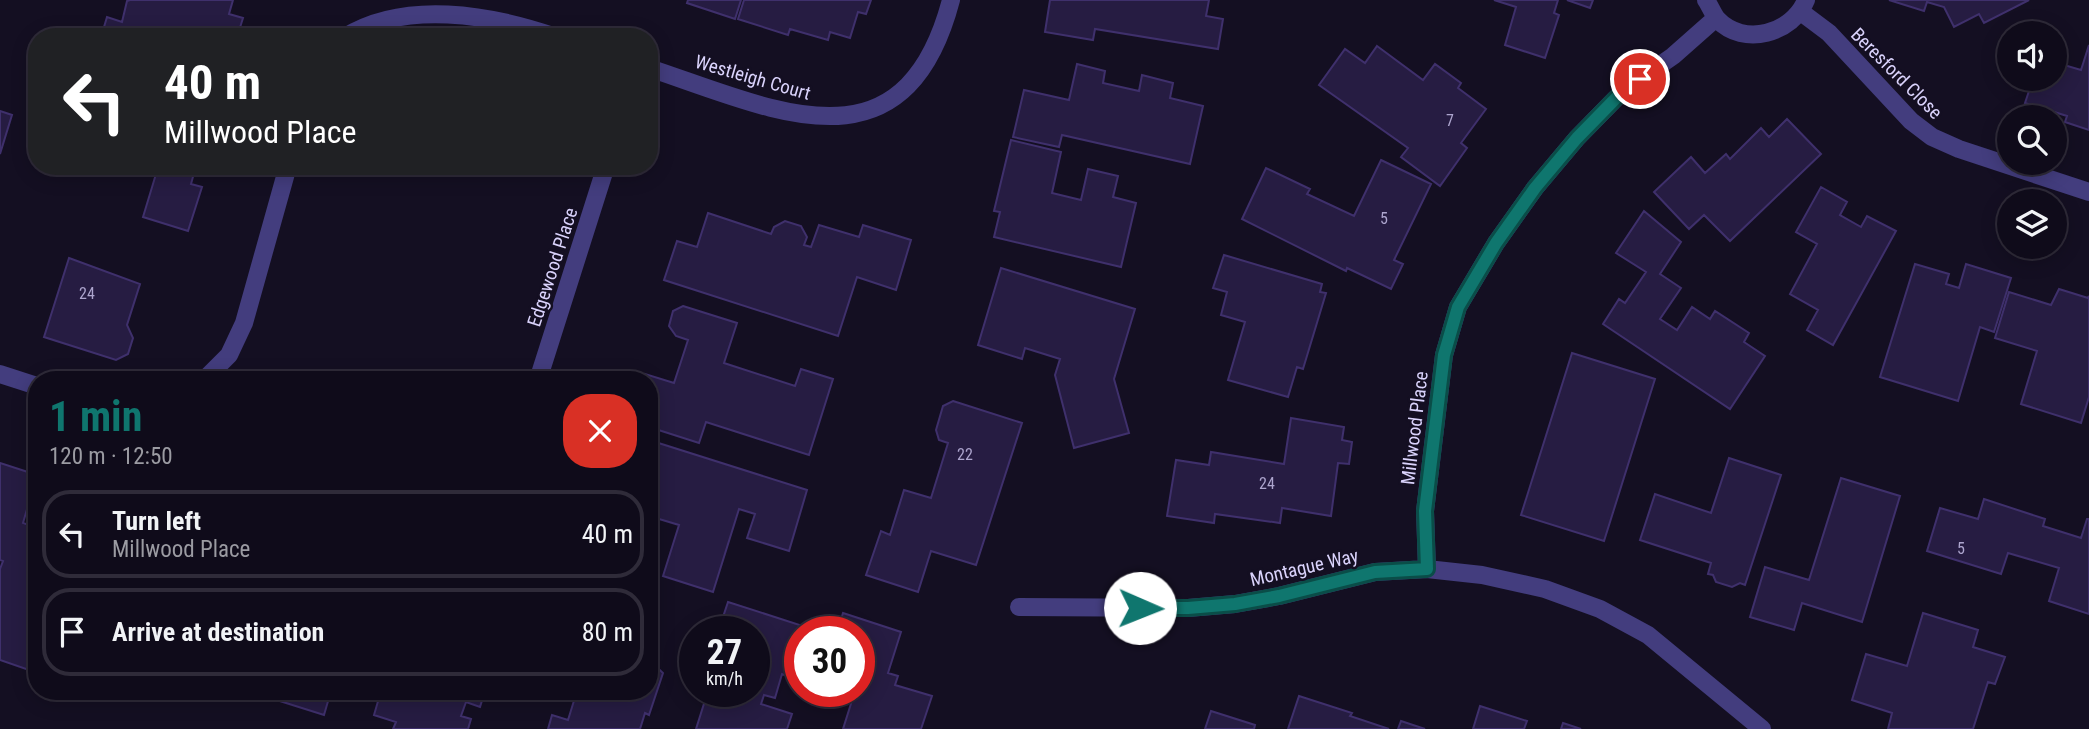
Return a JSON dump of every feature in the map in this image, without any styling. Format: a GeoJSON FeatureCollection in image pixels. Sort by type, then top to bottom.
{"type":"FeatureCollection","features":[{"type":"Feature","properties":{"kind":"street","name":"Westleigh Court"},"geometry":{"type":"LineString","coordinates":[[658,71],[782,111],[817,117],[855,114],[891,100],[919,76],[942,33],[951,0]]}},
{"type":"Feature","properties":{"kind":"street"},"geometry":{"type":"LineString","coordinates":[[1706,0],[1716,18],[1741,33],[1766,34],[1786,26],[1803,6]]}},
{"type":"Feature","properties":{"kind":"street"},"geometry":{"type":"LineString","coordinates":[[355,28],[381,13],[415,3],[450,4],[527,28]]}},
{"type":"Feature","properties":{"kind":"street","name":"Beresford Close"},"geometry":{"type":"LineString","coordinates":[[1803,6],[1911,121],[1932,137],[1959,149],[2089,192]]}},
{"type":"Feature","properties":{"kind":"street","name":"Millwood Place"},"geometry":{"type":"LineString","coordinates":[[1427,569],[1425,511],[1444,355],[1458,307],[1496,243],[1535,188],[1577,138],[1623,91],[1672,56],[1716,18]]}},
{"type":"Feature","properties":{"kind":"street"},"geometry":{"type":"LineString","coordinates":[[213,371],[229,355],[244,323],[285,175]]}},
{"type":"Feature","properties":{"kind":"street","name":"Edgewood Place"},"geometry":{"type":"LineString","coordinates":[[541,371],[603,175]]}},
{"type":"Feature","properties":{"kind":"street"},"geometry":{"type":"LineString","coordinates":[[0,374],[28,383]]}},
{"type":"Feature","properties":{"kind":"street","name":"Montague Way"},"geometry":{"type":"LineString","coordinates":[[1020,607],[1188,608],[1235,604],[1375,572],[1427,569],[1494,578],[1545,589],[1600,609],[1648,635],[1762,729]]}},
{"type":"Feature","properties":{"kind":"building"},"geometry":{"type":"Polygon","coordinates":[[[233,0],[229,14],[243,18],[240,28],[104,28],[107,17],[122,22],[127,1],[233,0]]]}},
{"type":"Feature","properties":{"kind":"building"},"geometry":{"type":"Polygon","coordinates":[[[688,0],[741,0],[735,19],[687,3],[688,0]]]}},
{"type":"Feature","properties":{"kind":"building"},"geometry":{"type":"Polygon","coordinates":[[[744,0],[871,0],[866,14],[858,12],[850,38],[830,32],[828,40],[790,29],[788,35],[738,19],[744,0]]]}},
{"type":"Feature","properties":{"kind":"building"},"geometry":{"type":"Polygon","coordinates":[[[1050,0],[1209,0],[1206,16],[1223,19],[1218,49],[1095,29],[1093,40],[1045,32],[1050,0]]]}},
{"type":"Feature","properties":{"kind":"building"},"geometry":{"type":"Polygon","coordinates":[[[1494,0],[1558,0],[1554,13],[1559,15],[1545,58],[1505,45],[1516,7],[1494,0]]]}},
{"type":"Feature","properties":{"kind":"building"},"geometry":{"type":"Polygon","coordinates":[[[1567,0],[1593,0],[1590,8],[1567,0]]]}},
{"type":"Feature","properties":{"kind":"building"},"geometry":{"type":"Polygon","coordinates":[[[1889,0],[2029,0],[1984,23],[1979,14],[1954,27],[1944,7],[1927,2],[1924,11],[1889,0]]]}},
{"type":"Feature","properties":{"kind":"building"},"geometry":{"type":"Polygon","coordinates":[[[2089,45],[2089,130],[2067,123],[2067,105],[2025,103],[2029,91],[2067,91],[2067,66],[2081,70],[2089,45]]]}},
{"type":"Feature","properties":{"kind":"building"},"geometry":{"type":"Polygon","coordinates":[[[1377,46],[1423,80],[1435,64],[1461,83],[1458,88],[1486,109],[1461,143],[1467,148],[1440,186],[1401,157],[1408,148],[1319,85],[1345,49],[1365,63],[1377,46]]]}},
{"type":"Feature","properties":{"kind":"building"},"geometry":{"type":"Polygon","coordinates":[[[1077,64],[1105,71],[1103,83],[1139,91],[1142,75],[1173,83],[1170,98],[1203,106],[1190,164],[1062,135],[1059,147],[1013,137],[1024,90],[1069,100],[1077,64]]]}},
{"type":"Feature","properties":{"kind":"building"},"geometry":{"type":"Polygon","coordinates":[[[0,111],[12,115],[0,154],[0,111]]]}},
{"type":"Feature","properties":{"kind":"building"},"geometry":{"type":"Polygon","coordinates":[[[1787,119],[1821,154],[1730,241],[1704,215],[1689,229],[1654,192],[1691,157],[1705,173],[1726,154],[1730,159],[1761,128],[1769,137],[1787,119]]]}},
{"type":"Feature","properties":{"kind":"building"},"geometry":{"type":"Polygon","coordinates":[[[1011,140],[1061,152],[1052,193],[1081,200],[1088,169],[1118,176],[1113,197],[1136,203],[1121,267],[994,237],[1000,212],[994,211],[1011,140]]]}},
{"type":"Feature","properties":{"kind":"building"},"geometry":{"type":"Polygon","coordinates":[[[1381,160],[1431,184],[1394,260],[1403,264],[1391,289],[1347,268],[1346,271],[1242,219],[1266,168],[1310,189],[1307,194],[1354,216],[1381,160]]]}},
{"type":"Feature","properties":{"kind":"building"},"geometry":{"type":"Polygon","coordinates":[[[156,175],[194,175],[191,184],[202,187],[188,231],[143,217],[156,175]]]}},
{"type":"Feature","properties":{"kind":"building"},"geometry":{"type":"Polygon","coordinates":[[[1821,187],[1847,202],[1840,215],[1861,227],[1867,216],[1896,231],[1833,345],[1807,330],[1818,310],[1790,294],[1817,244],[1796,232],[1821,187]]]}},
{"type":"Feature","properties":{"kind":"building"},"geometry":{"type":"Polygon","coordinates":[[[1644,211],[1681,242],[1660,274],[1681,288],[1660,319],[1677,330],[1692,307],[1710,319],[1715,311],[1749,333],[1744,342],[1765,356],[1730,409],[1603,324],[1619,299],[1625,303],[1646,272],[1616,253],[1644,211]]]}},
{"type":"Feature","properties":{"kind":"building"},"geometry":{"type":"Polygon","coordinates":[[[708,213],[771,234],[774,227],[785,221],[801,226],[807,237],[804,245],[811,247],[819,225],[859,237],[863,225],[911,240],[896,290],[857,277],[838,336],[664,280],[677,241],[697,247],[708,213]]]}},
{"type":"Feature","properties":{"kind":"building"},"geometry":{"type":"Polygon","coordinates":[[[1224,255],[1322,284],[1320,292],[1326,293],[1303,369],[1297,367],[1288,397],[1228,380],[1245,322],[1221,315],[1227,292],[1213,288],[1224,255]]]}},
{"type":"Feature","properties":{"kind":"building"},"geometry":{"type":"Polygon","coordinates":[[[69,258],[140,284],[127,325],[133,338],[128,354],[116,360],[44,337],[69,258]]]}},
{"type":"Feature","properties":{"kind":"building"},"geometry":{"type":"Polygon","coordinates":[[[1915,264],[1949,274],[1946,284],[1959,288],[1966,264],[2011,278],[1994,332],[1980,327],[1958,401],[1880,377],[1915,264]]]}},
{"type":"Feature","properties":{"kind":"building"},"geometry":{"type":"Polygon","coordinates":[[[1001,268],[1135,309],[1114,379],[1129,433],[1074,448],[1055,375],[1060,359],[1025,348],[1022,359],[978,345],[1001,268]]]}},
{"type":"Feature","properties":{"kind":"building"},"geometry":{"type":"Polygon","coordinates":[[[2059,289],[2088,298],[2089,296],[2089,397],[2081,423],[2021,404],[2037,351],[1995,338],[2009,292],[2051,305],[2059,289]]]}},
{"type":"Feature","properties":{"kind":"building"},"geometry":{"type":"Polygon","coordinates":[[[683,306],[737,323],[724,363],[795,386],[801,369],[833,379],[809,455],[706,422],[699,443],[658,430],[658,378],[674,383],[688,340],[676,336],[669,326],[673,311],[683,306]]]}},
{"type":"Feature","properties":{"kind":"building"},"geometry":{"type":"Polygon","coordinates":[[[1572,353],[1655,379],[1604,541],[1521,515],[1572,353]]]}},
{"type":"Feature","properties":{"kind":"building"},"geometry":{"type":"Polygon","coordinates":[[[953,401],[1022,423],[976,565],[931,551],[918,592],[866,575],[881,531],[890,535],[904,490],[931,498],[948,443],[939,440],[936,430],[943,406],[953,401]]]}},
{"type":"Feature","properties":{"kind":"building"},"geometry":{"type":"Polygon","coordinates":[[[1291,418],[1344,427],[1342,440],[1352,442],[1349,464],[1338,463],[1331,516],[1282,508],[1280,523],[1215,514],[1214,523],[1167,516],[1176,460],[1209,465],[1211,452],[1284,464],[1291,418]]]}},
{"type":"Feature","properties":{"kind":"building"},"geometry":{"type":"Polygon","coordinates":[[[658,443],[807,490],[789,551],[747,538],[755,514],[739,509],[713,592],[663,576],[679,525],[658,519],[658,443]]]}},
{"type":"Feature","properties":{"kind":"building"},"geometry":{"type":"Polygon","coordinates":[[[1729,458],[1781,475],[1745,585],[1740,583],[1732,587],[1716,582],[1713,575],[1708,574],[1711,563],[1640,540],[1655,494],[1711,513],[1729,458]]]}},
{"type":"Feature","properties":{"kind":"building"},"geometry":{"type":"Polygon","coordinates":[[[0,463],[28,472],[28,506],[23,523],[28,525],[28,670],[0,660],[0,569],[3,561],[0,560],[0,463]]]}},
{"type":"Feature","properties":{"kind":"building"},"geometry":{"type":"Polygon","coordinates":[[[1841,478],[1900,496],[1862,622],[1802,603],[1794,630],[1750,617],[1765,567],[1809,580],[1841,478]]]}},
{"type":"Feature","properties":{"kind":"building"},"geometry":{"type":"Polygon","coordinates":[[[1984,499],[2045,519],[2043,526],[2081,538],[2089,519],[2089,614],[2049,601],[2059,568],[2008,553],[2001,574],[1927,551],[1940,508],[1978,519],[1984,499]]]}},
{"type":"Feature","properties":{"kind":"building"},"geometry":{"type":"Polygon","coordinates":[[[728,602],[784,620],[784,675],[782,674],[775,698],[770,697],[770,616],[723,616],[728,602]]]}},
{"type":"Feature","properties":{"kind":"building"},"geometry":{"type":"Polygon","coordinates":[[[1923,613],[1978,630],[1973,647],[2005,657],[1995,684],[1988,682],[1973,729],[1888,729],[1892,713],[1852,700],[1866,654],[1907,666],[1923,613]]]}},
{"type":"Feature","properties":{"kind":"building"},"geometry":{"type":"Polygon","coordinates":[[[875,623],[901,632],[888,673],[898,676],[895,685],[932,696],[921,729],[843,729],[850,707],[875,707],[875,623]]]}},
{"type":"Feature","properties":{"kind":"building"},"geometry":{"type":"Polygon","coordinates":[[[658,668],[663,673],[658,688],[658,668]]]}},
{"type":"Feature","properties":{"kind":"building"},"geometry":{"type":"Polygon","coordinates":[[[1299,696],[1352,713],[1350,716],[1389,729],[1288,729],[1299,696]]]}},
{"type":"Feature","properties":{"kind":"building"},"geometry":{"type":"Polygon","coordinates":[[[276,700],[328,700],[324,715],[276,700]]]}},
{"type":"Feature","properties":{"kind":"building"},"geometry":{"type":"Polygon","coordinates":[[[378,700],[482,700],[480,707],[466,702],[461,716],[471,719],[468,729],[393,729],[396,722],[374,715],[378,700]]]}},
{"type":"Feature","properties":{"kind":"building"},"geometry":{"type":"Polygon","coordinates":[[[574,700],[654,700],[649,715],[645,713],[640,729],[548,729],[552,715],[568,720],[574,700]]]}},
{"type":"Feature","properties":{"kind":"building"},"geometry":{"type":"Polygon","coordinates":[[[1480,706],[1527,721],[1524,729],[1473,729],[1480,706]]]}},
{"type":"Feature","properties":{"kind":"building"},"geometry":{"type":"Polygon","coordinates":[[[703,707],[770,707],[792,714],[787,729],[696,729],[703,707]]]}},
{"type":"Feature","properties":{"kind":"building"},"geometry":{"type":"Polygon","coordinates":[[[1211,711],[1255,725],[1254,729],[1205,729],[1211,711]]]}},
{"type":"Feature","properties":{"kind":"building"},"geometry":{"type":"Polygon","coordinates":[[[1401,721],[1425,729],[1398,729],[1401,721]]]}},
{"type":"Feature","properties":{"kind":"building"},"geometry":{"type":"Polygon","coordinates":[[[1563,723],[1581,729],[1561,729],[1563,723]]]}},
{"type":"Feature","properties":{"kind":"route"},"geometry":{"type":"LineString","coordinates":[[1140,608],[1235,604],[1375,572],[1427,569],[1425,511],[1444,355],[1458,307],[1496,243],[1535,188],[1577,138],[1623,91],[1640,79]]}}]}
